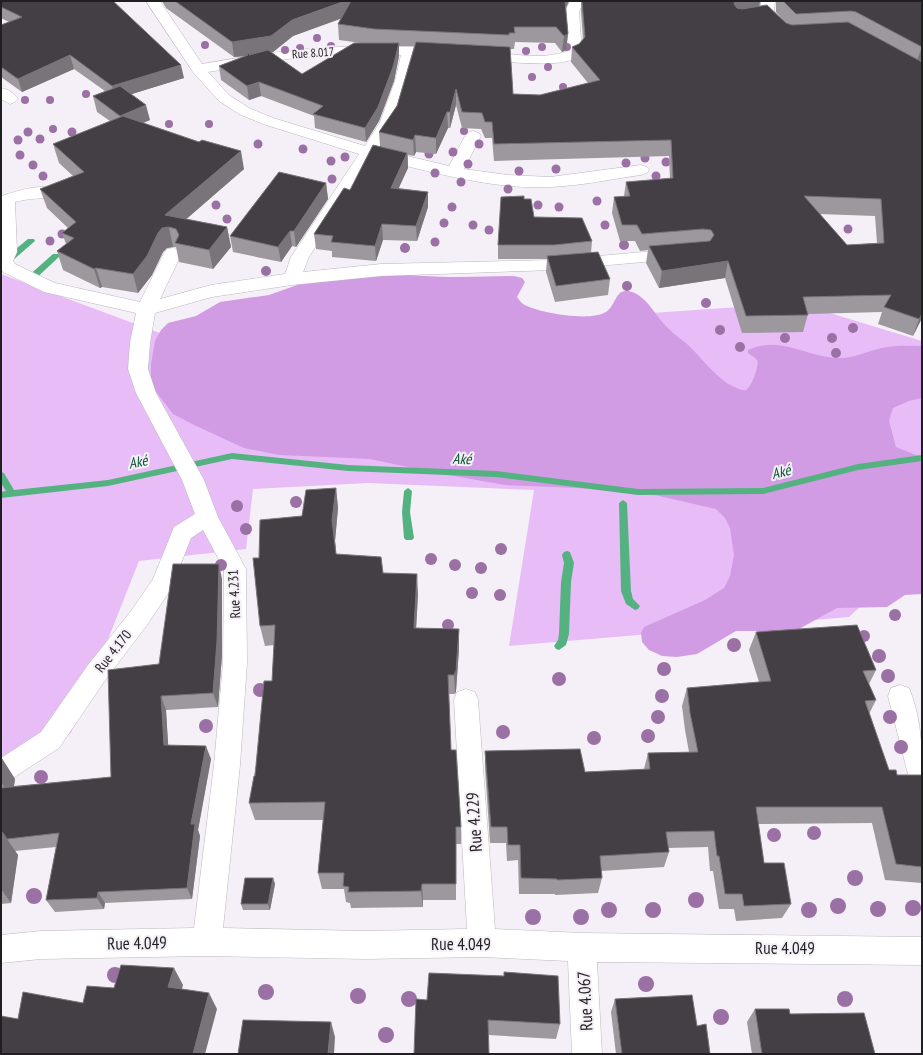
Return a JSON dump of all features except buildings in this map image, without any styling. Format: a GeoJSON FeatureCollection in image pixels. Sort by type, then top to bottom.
{"type":"FeatureCollection","features":[{"type":"Feature","properties":{"kind":"street"},"geometry":{"type":"LineString","coordinates":[[153,1],[198,69],[224,98],[244,111],[268,121],[369,152],[454,172],[508,180],[550,182],[641,170]]}},
{"type":"Feature","properties":{"kind":"street"},"geometry":{"type":"LineString","coordinates":[[470,55],[553,60],[566,58],[575,54],[572,12],[577,1]]}},
{"type":"Feature","properties":{"kind":"street"},"geometry":{"type":"LineString","coordinates":[[753,17],[767,8],[789,35],[796,34]]}},
{"type":"Feature","properties":{"kind":"street","name":"Rue 8.017"},"geometry":{"type":"LineString","coordinates":[[198,69],[301,53],[375,50],[454,54]]}},
{"type":"Feature","properties":{"kind":"street"},"geometry":{"type":"LineString","coordinates":[[292,279],[300,257],[388,122],[397,99],[409,51]]}},
{"type":"Feature","properties":{"kind":"street"},"geometry":{"type":"LineString","coordinates":[[454,172],[474,136]]}},
{"type":"Feature","properties":{"kind":"street"},"geometry":{"type":"LineString","coordinates":[[50,192],[30,193],[7,199],[8,252],[4,261],[9,268],[50,288],[146,309],[211,291],[292,279],[381,270],[553,265],[692,253]]}},
{"type":"Feature","properties":{"kind":"street","name":"Rue 4.231"},"geometry":{"type":"LineString","coordinates":[[169,262],[146,309],[140,343],[138,368],[146,393],[193,480],[207,517],[235,569],[234,678],[227,765],[207,942]]}},
{"type":"Feature","properties":{"kind":"street","name":"Rue 4.170"},"geometry":{"type":"LineString","coordinates":[[1,772],[50,740],[163,583],[182,532],[207,517]]}},
{"type":"Feature","properties":{"kind":"street"},"geometry":{"type":"LineString","coordinates":[[900,696],[922,778]]}},
{"type":"Feature","properties":{"kind":"street","name":"Rue 4.229"},"geometry":{"type":"LineString","coordinates":[[466,700],[482,944]]}},
{"type":"Feature","properties":{"kind":"street","name":"Rue 4.049"},"geometry":{"type":"LineString","coordinates":[[1,949],[41,945],[207,942],[365,945],[482,944],[582,947],[922,951]]}},
{"type":"Feature","properties":{"kind":"street","name":"Rue 4.067"},"geometry":{"type":"LineString","coordinates":[[582,947],[587,1054]]}},
{"type":"Feature","properties":{"kind":"shaded area"},"geometry":{"type":"Polygon","coordinates":[[[381,271],[398,274],[431,276],[514,276],[522,278],[525,282],[517,297],[523,304],[540,310],[564,315],[598,315],[610,309],[619,294],[626,291],[632,292],[642,298],[668,329],[687,344],[721,379],[734,387],[743,390],[746,390],[750,385],[758,363],[755,358],[748,353],[748,350],[759,346],[782,346],[826,357],[843,358],[887,347],[922,346],[922,398],[909,401],[893,408],[889,421],[896,447],[922,456],[922,594],[905,595],[887,607],[837,608],[799,629],[783,631],[736,631],[697,654],[677,657],[662,656],[649,650],[642,642],[641,633],[644,627],[705,600],[724,588],[730,576],[734,555],[730,528],[725,518],[716,509],[650,494],[577,488],[505,485],[431,472],[370,459],[279,455],[244,448],[173,414],[154,389],[151,379],[151,364],[155,341],[161,330],[168,323],[196,316],[220,302],[269,295],[300,284],[381,271]]]}},
{"type":"Feature","properties":{"kind":"shaded area"},"geometry":{"type":"Polygon","coordinates":[[[1,274],[192,345],[797,303],[922,341],[922,580],[889,581],[849,617],[509,646],[534,490],[368,483],[253,489],[246,549],[139,561],[71,733],[45,753],[1,763],[1,274]]]}},
{"type":"Feature","properties":{"kind":"waterway"},"geometry":{"type":"LineString","coordinates":[[9,259],[31,241]]}},
{"type":"Feature","properties":{"kind":"waterway"},"geometry":{"type":"LineString","coordinates":[[29,280],[56,256]]}},
{"type":"Feature","properties":{"kind":"waterway","name":"Aké"},"geometry":{"type":"LineString","coordinates":[[12,494],[108,483],[232,456],[348,468],[496,474],[638,492],[763,491],[858,467],[922,458]]}},
{"type":"Feature","properties":{"kind":"waterway"},"geometry":{"type":"LineString","coordinates":[[1,475],[12,494]]}},
{"type":"Feature","properties":{"kind":"waterway"},"geometry":{"type":"LineString","coordinates":[[408,491],[406,512],[409,538]]}},
{"type":"Feature","properties":{"kind":"waterway","name":"Aké"},"geometry":{"type":"LineString","coordinates":[[1,495],[12,494]]}},
{"type":"Feature","properties":{"kind":"waterway"},"geometry":{"type":"LineString","coordinates":[[623,503],[626,591],[629,601],[635,606]]}},
{"type":"Feature","properties":{"kind":"waterway"},"geometry":{"type":"LineString","coordinates":[[559,646],[563,642],[564,634],[566,582],[569,563],[567,555]]}}]}
